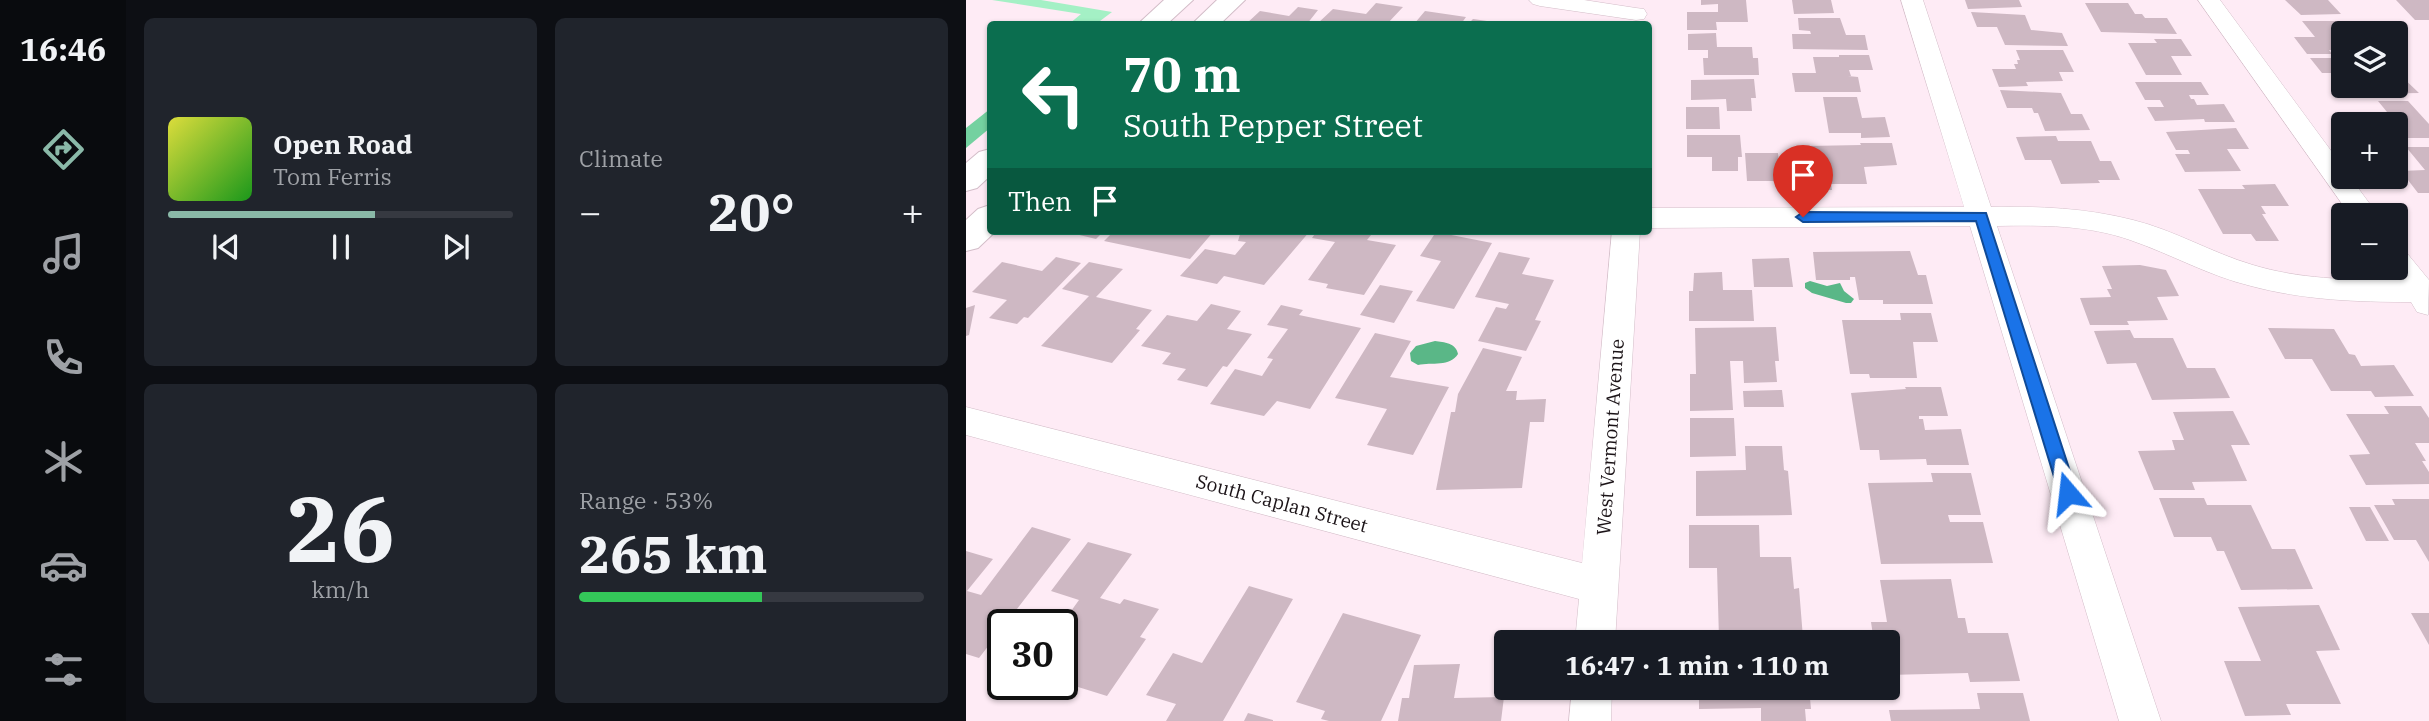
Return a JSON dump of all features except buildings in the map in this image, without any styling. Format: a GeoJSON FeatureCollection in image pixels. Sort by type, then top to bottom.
{"type":"FeatureCollection","features":[{"type":"Feature","properties":{"kind":"main road"},"geometry":{"type":"LineString","coordinates":[[1155,21],[1180,0]]}},
{"type":"Feature","properties":{"kind":"main road"},"geometry":{"type":"LineString","coordinates":[[1208,21],[1233,0]]}},
{"type":"Feature","properties":{"kind":"main road"},"geometry":{"type":"LineString","coordinates":[[966,180],[987,162]]}},
{"type":"Feature","properties":{"kind":"main road"},"geometry":{"type":"LineString","coordinates":[[966,239],[987,221]]}},
{"type":"Feature","properties":{"kind":"street"},"geometry":{"type":"LineString","coordinates":[[1540,0],[1637,13]]}},
{"type":"Feature","properties":{"kind":"street"},"geometry":{"type":"LineString","coordinates":[[1912,0],[2140,721]]}},
{"type":"Feature","properties":{"kind":"street"},"geometry":{"type":"LineString","coordinates":[[2209,0],[2355,203]]}},
{"type":"Feature","properties":{"kind":"street"},"geometry":{"type":"LineString","coordinates":[[1652,218],[2050,216],[2101,223],[2159,238],[2249,275],[2299,286],[2426,296]]}},
{"type":"Feature","properties":{"kind":"street","name":"West Vermont Avenue"},"geometry":{"type":"LineString","coordinates":[[1596,630],[1626,235]]}},
{"type":"Feature","properties":{"kind":"street"},"geometry":{"type":"LineString","coordinates":[[2408,274],[2426,296]]}},
{"type":"Feature","properties":{"kind":"street","name":"South Caplan Street"},"geometry":{"type":"LineString","coordinates":[[966,421],[1599,586]]}},
{"type":"Feature","properties":{"kind":"street"},"geometry":{"type":"LineString","coordinates":[[1590,721],[1591,700]]}},
{"type":"Feature","properties":{"kind":"shaded area"},"geometry":{"type":"Polygon","coordinates":[[[992,0],[1041,0],[1112,12],[1100,21],[1073,21],[1081,14],[992,0]]]}},
{"type":"Feature","properties":{"kind":"shaded area"},"geometry":{"type":"Polygon","coordinates":[[[987,111],[987,130],[966,148],[966,128],[987,111]]]}},
{"type":"Feature","properties":{"kind":"shaded area"},"geometry":{"type":"Polygon","coordinates":[[[1810,281],[1827,286],[1840,283],[1844,291],[1854,299],[1851,303],[1846,303],[1812,293],[1805,288],[1805,283],[1810,281]]]}},
{"type":"Feature","properties":{"kind":"shaded area"},"geometry":{"type":"Polygon","coordinates":[[[1435,341],[1452,345],[1458,354],[1450,361],[1440,363],[1418,365],[1411,361],[1410,353],[1416,346],[1435,341]]]}},
{"type":"Feature","properties":{"kind":"route"},"geometry":{"type":"LineString","coordinates":[[1803,217],[1981,216],[2068,493]]}}]}
